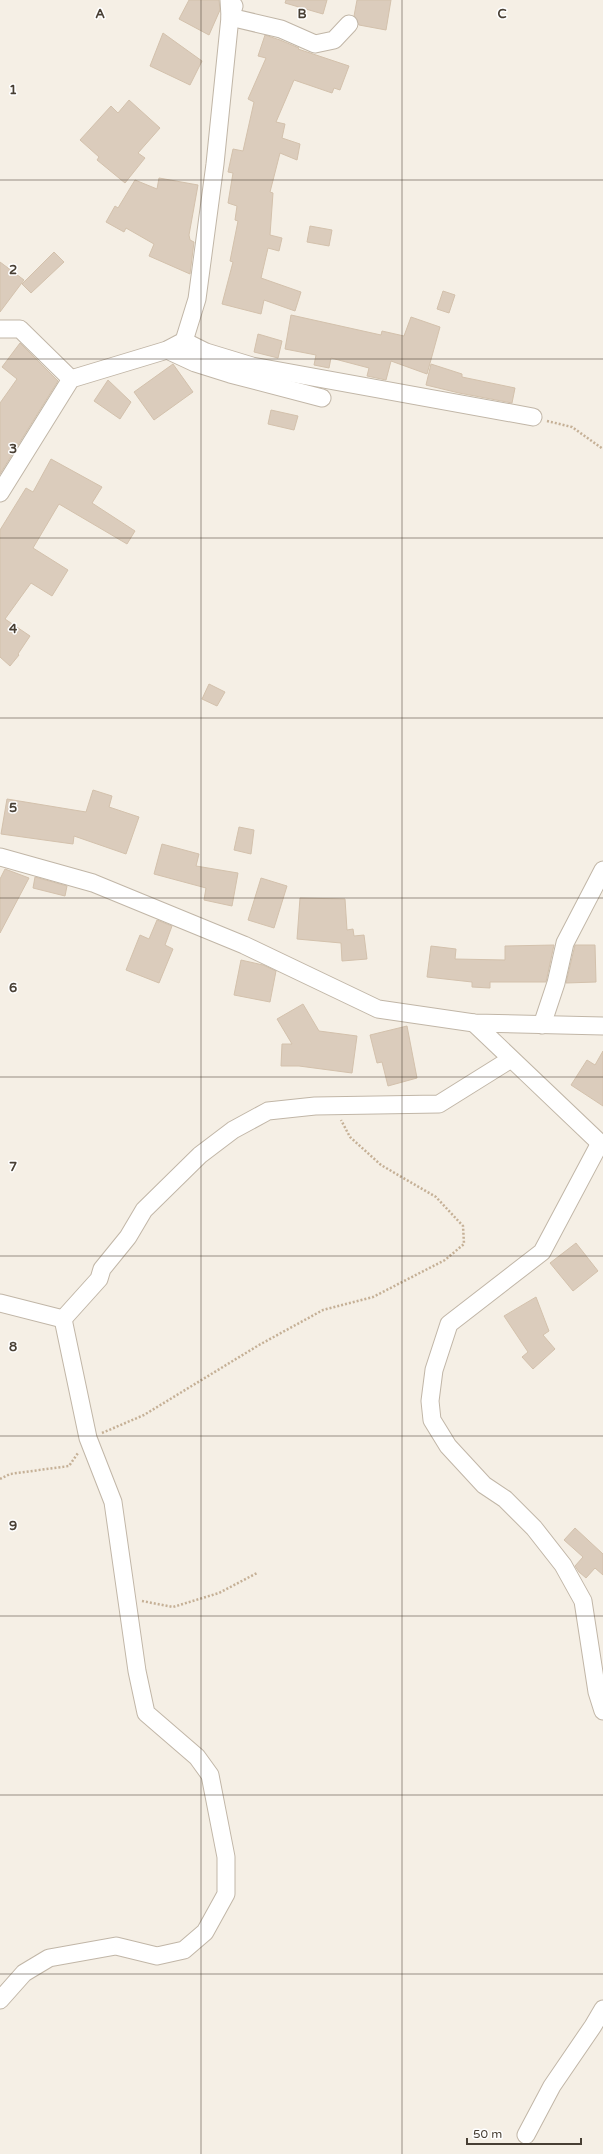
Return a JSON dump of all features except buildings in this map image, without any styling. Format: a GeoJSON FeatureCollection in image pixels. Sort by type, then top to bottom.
{"type":"FeatureCollection","features":[{"type":"Feature","properties":{"kind":"street"},"geometry":{"type":"LineString","coordinates":[[0,493],[71,379],[167,350],[184,341],[197,299],[215,164],[230,8],[236,0]]}},
{"type":"Feature","properties":{"kind":"street"},"geometry":{"type":"LineString","coordinates":[[230,8],[315,44],[334,40],[349,24]]}},
{"type":"Feature","properties":{"kind":"street"},"geometry":{"type":"LineString","coordinates":[[0,329],[20,329],[71,379]]}},
{"type":"Feature","properties":{"kind":"street"},"geometry":{"type":"LineString","coordinates":[[184,341],[206,352],[252,366],[533,418]]}},
{"type":"Feature","properties":{"kind":"street"},"geometry":{"type":"LineString","coordinates":[[167,350],[195,363],[230,374],[322,398]]}},
{"type":"Feature","properties":{"kind":"street"},"geometry":{"type":"LineString","coordinates":[[0,857],[93,883],[244,945],[378,1009],[474,1023],[603,1026]]}},
{"type":"Feature","properties":{"kind":"street"},"geometry":{"type":"LineString","coordinates":[[542,1025],[556,983],[565,943],[603,870]]}},
{"type":"Feature","properties":{"kind":"street"},"geometry":{"type":"LineString","coordinates":[[474,1023],[601,1144],[542,1252],[449,1324],[434,1370],[430,1401],[432,1420],[448,1446],[484,1485],[505,1499],[534,1528],[563,1565],[583,1601],[597,1692],[603,1712]]}},
{"type":"Feature","properties":{"kind":"street"},"geometry":{"type":"LineString","coordinates":[[63,1319],[99,1280],[102,1269],[128,1237],[144,1210],[200,1155],[234,1130],[268,1111],[334,1106],[439,1104],[512,1059]]}},
{"type":"Feature","properties":{"kind":"street"},"geometry":{"type":"LineString","coordinates":[[0,1303],[63,1319]]}},
{"type":"Feature","properties":{"kind":"street"},"geometry":{"type":"LineString","coordinates":[[0,2000],[24,1973],[49,1958],[116,1946],[157,1956],[184,1950],[205,1932],[226,1894],[226,1857],[210,1775],[197,1757],[146,1713],[138,1672],[113,1502],[88,1438],[63,1319]]}},
{"type":"Feature","properties":{"kind":"street"},"geometry":{"type":"LineString","coordinates":[[526,2135],[552,2086],[603,2009]]}},
{"type":"Feature","properties":{"kind":"path"},"geometry":{"type":"LineString","coordinates":[[533,418],[572,427],[603,449]]}},
{"type":"Feature","properties":{"kind":"path"},"geometry":{"type":"LineString","coordinates":[[0,1479],[10,1474],[69,1466],[88,1438],[144,1415],[259,1345],[323,1310],[373,1298],[445,1260],[464,1244],[463,1226],[436,1197],[381,1166],[350,1137],[334,1106]]}},
{"type":"Feature","properties":{"kind":"path"},"geometry":{"type":"LineString","coordinates":[[128,1598],[173,1607],[219,1593],[257,1573]]}}]}
